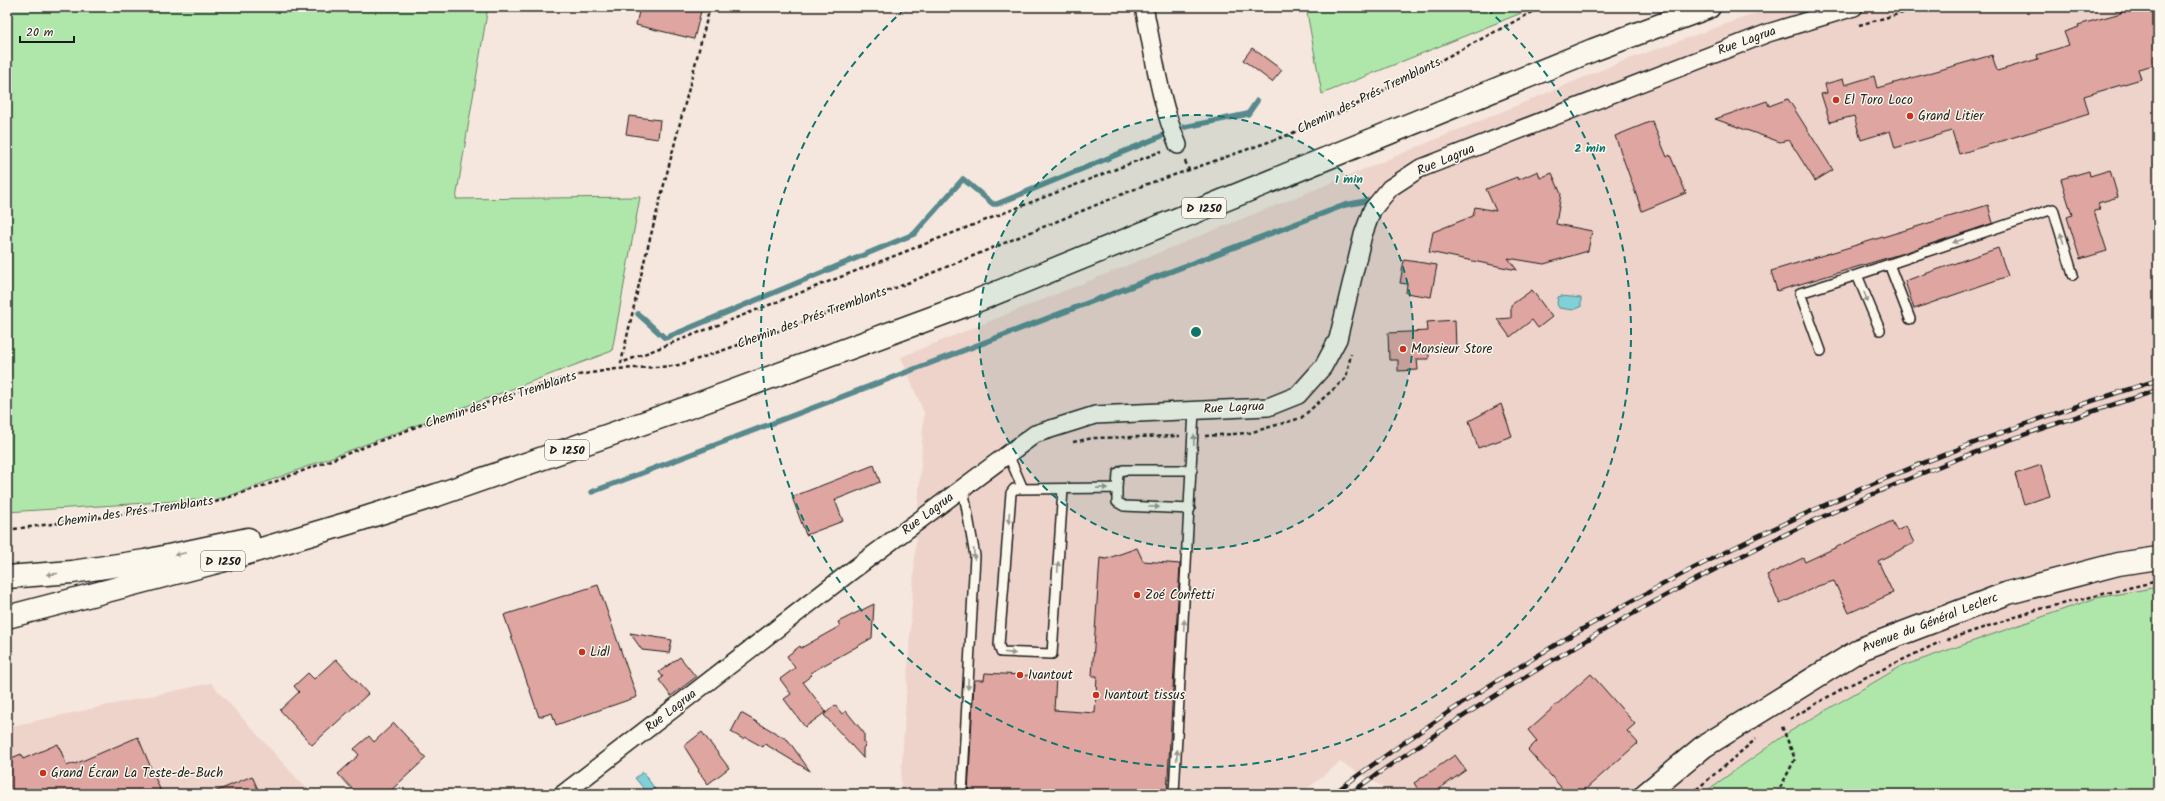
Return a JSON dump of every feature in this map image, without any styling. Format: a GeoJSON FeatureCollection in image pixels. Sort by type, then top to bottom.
{"type":"FeatureCollection","features":[{"type":"Feature","properties":{"kind":"main road","name":"D 1250"},"geometry":{"type":"LineString","coordinates":[[7,617],[221,561],[437,495],[698,404],[964,306],[1593,50],[1709,7]]}},
{"type":"Feature","properties":{"kind":"main road"},"geometry":{"type":"LineString","coordinates":[[7,577],[72,572],[146,561],[437,495]]}},
{"type":"Feature","properties":{"kind":"main road","name":"Avenue du Général Leclerc"},"geometry":{"type":"LineString","coordinates":[[1646,794],[1703,747],[1861,649],[2008,593],[2118,564],[2158,558]]}},
{"type":"Feature","properties":{"kind":"street"},"geometry":{"type":"LineString","coordinates":[[1144,7],[1160,94],[1178,145]]}},
{"type":"Feature","properties":{"kind":"street","name":"Rue Lagrua"},"geometry":{"type":"LineString","coordinates":[[562,794],[850,572],[1035,434],[1095,415],[1268,407],[1298,395],[1314,379],[1338,339],[1363,235],[1372,210],[1390,188],[1419,170],[1768,33],[1854,7]]}},
{"type":"Feature","properties":{"kind":"lane"},"geometry":{"type":"LineString","coordinates":[[1821,351],[1800,293],[2053,210],[2073,275]]}},
{"type":"Feature","properties":{"kind":"lane"},"geometry":{"type":"LineString","coordinates":[[1889,264],[1910,319]]}},
{"type":"Feature","properties":{"kind":"lane"},"geometry":{"type":"LineString","coordinates":[[1857,275],[1880,330]]}},
{"type":"Feature","properties":{"kind":"lane"},"geometry":{"type":"LineString","coordinates":[[1174,794],[1194,436],[1194,411]]}},
{"type":"Feature","properties":{"kind":"lane"},"geometry":{"type":"LineString","coordinates":[[1008,454],[1023,489]]}},
{"type":"Feature","properties":{"kind":"lane"},"geometry":{"type":"LineString","coordinates":[[1190,509],[1124,506],[1117,502],[1117,488],[1118,473],[1123,470],[1192,470]]}},
{"type":"Feature","properties":{"kind":"lane"},"geometry":{"type":"LineString","coordinates":[[962,794],[975,556],[963,488]]}},
{"type":"Feature","properties":{"kind":"lane"},"geometry":{"type":"LineString","coordinates":[[1063,489],[1054,648],[1052,654],[1048,656],[1000,652],[999,645],[1010,493],[1014,489],[1117,488]]}},
{"type":"Feature","properties":{"kind":"path"},"geometry":{"type":"LineString","coordinates":[[710,7],[645,258],[621,363],[1178,145],[1189,170]]}},
{"type":"Feature","properties":{"kind":"path","name":"Chemin des Prés Tremblants"},"geometry":{"type":"LineString","coordinates":[[7,530],[215,502],[269,484],[426,423],[531,388],[572,376],[616,369],[675,366],[790,328],[898,287],[1140,187],[1288,135],[1350,108],[1542,7]]}},
{"type":"Feature","properties":{"kind":"path"},"geometry":{"type":"LineString","coordinates":[[1856,26],[1924,7]]}},
{"type":"Feature","properties":{"kind":"path"},"geometry":{"type":"LineString","coordinates":[[1070,443],[1093,438],[1194,436],[1249,433],[1301,418],[1346,378],[1353,348]]}},
{"type":"Feature","properties":{"kind":"path"},"geometry":{"type":"LineString","coordinates":[[1776,727],[1845,687],[1942,641],[2036,610],[2158,581]]}},
{"type":"Feature","properties":{"kind":"path"},"geometry":{"type":"LineString","coordinates":[[1777,794],[1795,759],[1781,724]]}},
{"type":"Feature","properties":{"kind":"path"},"geometry":{"type":"LineString","coordinates":[[1691,794],[1760,736]]}},
{"type":"Feature","properties":{"kind":"shaded area"},"geometry":{"type":"Polygon","coordinates":[[[1773,7],[2158,7],[2158,587],[2096,598],[1900,667],[1789,732],[1702,794],[1395,794],[1340,762],[1301,794],[900,794],[924,413],[901,357],[1336,181],[1618,63],[1773,7]]]}},
{"type":"Feature","properties":{"kind":"shaded area"},"geometry":{"type":"Polygon","coordinates":[[[211,683],[311,794],[7,794],[7,727],[211,683]]]}},
{"type":"Feature","properties":{"kind":"green space"},"geometry":{"type":"Polygon","coordinates":[[[7,7],[488,7],[456,199],[640,197],[612,351],[224,498],[7,512],[7,7]]]}},
{"type":"Feature","properties":{"kind":"green space"},"geometry":{"type":"Polygon","coordinates":[[[1306,7],[1536,7],[1322,94],[1306,7]]]}},
{"type":"Feature","properties":{"kind":"green space"},"geometry":{"type":"Polygon","coordinates":[[[2158,587],[2158,794],[1702,794],[1789,732],[1900,667],[2096,598],[2158,587]]]}},
{"type":"Feature","properties":{"kind":"water"},"geometry":{"type":"Polygon","coordinates":[[[1558,297],[1581,298],[1581,307],[1573,310],[1559,308],[1557,304],[1558,297]]]}},
{"type":"Feature","properties":{"kind":"water"},"geometry":{"type":"Polygon","coordinates":[[[643,772],[655,789],[648,794],[635,778],[643,772]]]}},
{"type":"Feature","properties":{"kind":"building"},"geometry":{"type":"Polygon","coordinates":[[[640,7],[702,7],[694,39],[636,25],[640,7]]]}},
{"type":"Feature","properties":{"kind":"building"},"geometry":{"type":"Polygon","coordinates":[[[2120,7],[2158,7],[2158,64],[2138,69],[2141,79],[2084,96],[2089,114],[1959,154],[1952,131],[1895,148],[1890,131],[1861,140],[1854,116],[1830,122],[1821,94],[1827,93],[1825,84],[1843,79],[1845,85],[1874,76],[1877,88],[1992,55],[1997,71],[2038,59],[2037,55],[2069,45],[2064,32],[2079,27],[2078,25],[2121,13],[2120,7]]]}},
{"type":"Feature","properties":{"kind":"building"},"geometry":{"type":"Polygon","coordinates":[[[1252,48],[1282,70],[1272,82],[1243,60],[1252,48]]]}},
{"type":"Feature","properties":{"kind":"building"},"geometry":{"type":"Polygon","coordinates":[[[1788,99],[1833,170],[1815,181],[1789,140],[1780,142],[1715,119],[1767,101],[1769,106],[1788,99]]]}},
{"type":"Feature","properties":{"kind":"building"},"geometry":{"type":"Polygon","coordinates":[[[629,116],[660,120],[658,139],[626,134],[629,116]]]}},
{"type":"Feature","properties":{"kind":"building"},"geometry":{"type":"Polygon","coordinates":[[[1652,121],[1667,157],[1670,155],[1686,193],[1642,211],[1615,136],[1652,121]]]}},
{"type":"Feature","properties":{"kind":"building"},"geometry":{"type":"Polygon","coordinates":[[[2110,170],[2118,197],[2098,203],[2100,210],[2094,211],[2107,251],[2080,259],[2067,217],[2072,215],[2061,179],[2089,171],[2090,176],[2110,170]]]}},
{"type":"Feature","properties":{"kind":"building"},"geometry":{"type":"Polygon","coordinates":[[[1538,171],[1540,178],[1552,173],[1561,194],[1556,224],[1592,231],[1588,251],[1544,264],[1508,258],[1517,270],[1429,252],[1433,232],[1473,216],[1475,207],[1496,211],[1486,189],[1517,177],[1518,180],[1538,171]]]}},
{"type":"Feature","properties":{"kind":"building"},"geometry":{"type":"Polygon","coordinates":[[[1988,205],[1993,223],[1910,251],[1777,291],[1771,271],[1988,205]]]}},
{"type":"Feature","properties":{"kind":"building"},"geometry":{"type":"Polygon","coordinates":[[[1998,248],[2008,276],[1914,309],[1905,281],[1998,248]]]}},
{"type":"Feature","properties":{"kind":"building"},"geometry":{"type":"Polygon","coordinates":[[[1404,260],[1437,265],[1431,297],[1406,293],[1407,284],[1400,283],[1404,260]]]}},
{"type":"Feature","properties":{"kind":"building"},"geometry":{"type":"Polygon","coordinates":[[[1532,290],[1552,317],[1538,328],[1532,320],[1510,337],[1497,319],[1511,318],[1511,305],[1532,290]]]}},
{"type":"Feature","properties":{"kind":"building"},"geometry":{"type":"Polygon","coordinates":[[[1455,320],[1456,348],[1429,349],[1429,359],[1417,359],[1418,370],[1398,371],[1398,360],[1389,360],[1388,333],[1428,331],[1427,322],[1455,320]]]}},
{"type":"Feature","properties":{"kind":"building"},"geometry":{"type":"Polygon","coordinates":[[[1501,404],[1512,436],[1478,448],[1469,421],[1501,404]]]}},
{"type":"Feature","properties":{"kind":"building"},"geometry":{"type":"Polygon","coordinates":[[[874,465],[880,482],[835,500],[843,521],[806,535],[792,497],[874,465]]]}},
{"type":"Feature","properties":{"kind":"building"},"geometry":{"type":"Polygon","coordinates":[[[2041,465],[2050,496],[2024,504],[2015,474],[2041,465]]]}},
{"type":"Feature","properties":{"kind":"building"},"geometry":{"type":"Polygon","coordinates":[[[1892,521],[1897,531],[1906,526],[1914,543],[1878,561],[1893,593],[1849,613],[1834,581],[1818,586],[1780,604],[1767,575],[1803,558],[1805,562],[1892,521]]]}},
{"type":"Feature","properties":{"kind":"building"},"geometry":{"type":"Polygon","coordinates":[[[1137,548],[1143,561],[1180,564],[1167,794],[968,794],[974,680],[984,680],[985,673],[1056,677],[1054,710],[1095,713],[1097,676],[1092,676],[1100,558],[1106,559],[1137,548]]]}},
{"type":"Feature","properties":{"kind":"building"},"geometry":{"type":"Polygon","coordinates":[[[598,585],[637,697],[556,725],[552,713],[539,717],[504,615],[598,585]]]}},
{"type":"Feature","properties":{"kind":"building"},"geometry":{"type":"Polygon","coordinates":[[[874,604],[872,638],[810,673],[812,675],[803,682],[826,712],[805,727],[784,699],[791,694],[780,679],[795,668],[787,656],[800,646],[801,648],[840,626],[838,622],[874,604]]]}},
{"type":"Feature","properties":{"kind":"building"},"geometry":{"type":"Polygon","coordinates":[[[630,633],[672,640],[669,653],[642,650],[630,633]]]}},
{"type":"Feature","properties":{"kind":"building"},"geometry":{"type":"Polygon","coordinates":[[[680,657],[696,677],[671,696],[659,680],[663,677],[659,672],[680,657]]]}},
{"type":"Feature","properties":{"kind":"building"},"geometry":{"type":"Polygon","coordinates":[[[336,659],[368,694],[312,745],[280,710],[299,692],[294,686],[308,673],[314,679],[336,659]]]}},
{"type":"Feature","properties":{"kind":"building"},"geometry":{"type":"Polygon","coordinates":[[[1591,674],[1635,724],[1627,731],[1638,743],[1580,794],[1567,794],[1528,750],[1537,741],[1528,730],[1591,674]]]}},
{"type":"Feature","properties":{"kind":"building"},"geometry":{"type":"Polygon","coordinates":[[[835,705],[842,714],[846,711],[864,733],[864,742],[866,745],[863,748],[863,758],[824,715],[835,705]]]}},
{"type":"Feature","properties":{"kind":"building"},"geometry":{"type":"Polygon","coordinates":[[[741,713],[788,740],[810,771],[765,744],[763,747],[745,737],[743,739],[731,732],[741,713]]]}},
{"type":"Feature","properties":{"kind":"building"},"geometry":{"type":"Polygon","coordinates":[[[394,723],[426,758],[387,794],[357,794],[338,774],[359,755],[354,749],[369,736],[374,742],[394,723]]]}},
{"type":"Feature","properties":{"kind":"building"},"geometry":{"type":"Polygon","coordinates":[[[702,732],[729,768],[708,784],[698,771],[699,770],[684,746],[702,732]]]}},
{"type":"Feature","properties":{"kind":"building"},"geometry":{"type":"Polygon","coordinates":[[[138,737],[162,794],[7,794],[7,760],[21,754],[23,759],[58,744],[67,766],[138,737]]]}},
{"type":"Feature","properties":{"kind":"building"},"geometry":{"type":"Polygon","coordinates":[[[1455,755],[1466,770],[1432,794],[1421,794],[1414,783],[1455,755]]]}},
{"type":"Feature","properties":{"kind":"building"},"geometry":{"type":"Polygon","coordinates":[[[252,776],[260,794],[210,794],[252,776]]]}},
{"type":"Feature","properties":{"kind":"waterway"},"geometry":{"type":"LineString","coordinates":[[1185,127],[1248,114],[1257,101]]}},
{"type":"Feature","properties":{"kind":"waterway"},"geometry":{"type":"LineString","coordinates":[[638,314],[665,338],[668,337],[914,234],[963,179],[993,204],[997,204],[1169,133]]}},
{"type":"Feature","properties":{"kind":"waterway"},"geometry":{"type":"LineString","coordinates":[[592,492],[1345,205],[1376,199]]}},
{"type":"Feature","properties":{"kind":"railway"},"geometry":{"type":"LineString","coordinates":[[1333,794],[1427,726],[1525,664],[1625,605],[1728,551],[1832,502],[1939,456],[2048,416],[2158,380]]}},
{"type":"Feature","properties":{"kind":"railway"},"geometry":{"type":"LineString","coordinates":[[1349,794],[1493,697],[1567,652],[1718,568],[1796,529],[1875,493],[1980,450],[2158,390]]}},
{"type":"Feature","properties":{"kind":"place","name":"El Toro Loco"},"geometry":{"type":"Point","coordinates":[1836,100]}},
{"type":"Feature","properties":{"kind":"place","name":"Grand Litier"},"geometry":{"type":"Point","coordinates":[1910,116]}},
{"type":"Feature","properties":{"kind":"place","name":"Monsieur Store"},"geometry":{"type":"Point","coordinates":[1403,349]}},
{"type":"Feature","properties":{"kind":"place","name":"Zoé Confetti"},"geometry":{"type":"Point","coordinates":[1137,595]}},
{"type":"Feature","properties":{"kind":"place","name":"Lidl"},"geometry":{"type":"Point","coordinates":[582,652]}},
{"type":"Feature","properties":{"kind":"place","name":"Ivantout"},"geometry":{"type":"Point","coordinates":[1020,675]}},
{"type":"Feature","properties":{"kind":"place","name":"Ivantout tissus"},"geometry":{"type":"Point","coordinates":[1096,695]}},
{"type":"Feature","properties":{"kind":"place","name":"Grand Écran La Teste-de-Buch"},"geometry":{"type":"Point","coordinates":[43,773]}}]}
